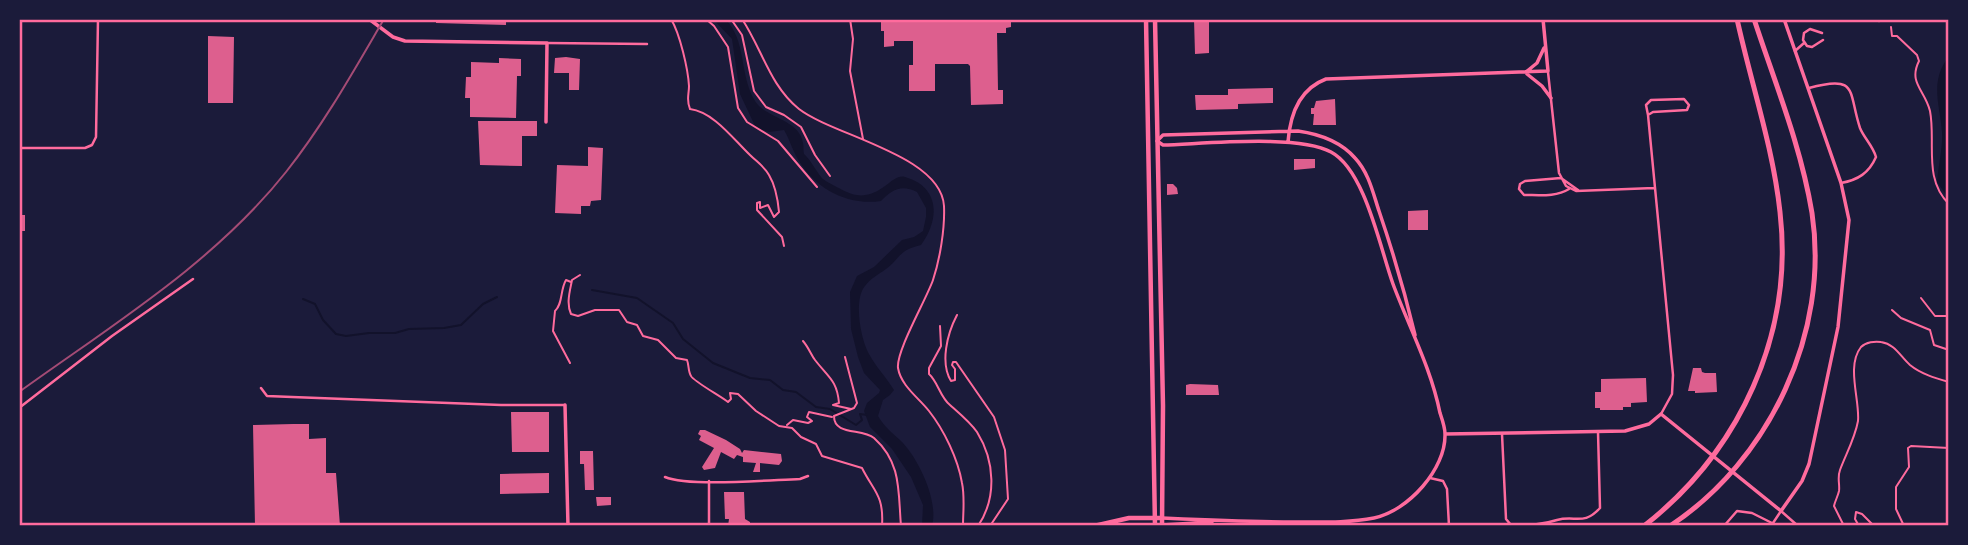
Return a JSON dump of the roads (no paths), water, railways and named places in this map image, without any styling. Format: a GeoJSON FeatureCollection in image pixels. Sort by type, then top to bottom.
{"type":"FeatureCollection","features":[{"type":"Feature","properties":{"kind":"highway"},"geometry":{"type":"LineString","coordinates":[[1644,526],[1701,474],[1731,432],[1760,373],[1777,314],[1781,280],[1780,213],[1775,177],[1737,19]]}},
{"type":"Feature","properties":{"kind":"highway"},"geometry":{"type":"LineString","coordinates":[[1670,526],[1704,500],[1726,478],[1749,451],[1769,421],[1794,370],[1810,307],[1814,276],[1814,240],[1806,180],[1754,19]]}},
{"type":"Feature","properties":{"kind":"main road"},"geometry":{"type":"LineString","coordinates":[[1146,19],[1155,525]]}},
{"type":"Feature","properties":{"kind":"main road"},"geometry":{"type":"LineString","coordinates":[[1131,526],[1162,525],[1155,19]]}},
{"type":"Feature","properties":{"kind":"main road"},"geometry":{"type":"LineString","coordinates":[[1094,526],[1117,520],[1162,518]]}},
{"type":"Feature","properties":{"kind":"street"},"geometry":{"type":"LineString","coordinates":[[19,148],[86,148],[92,145],[96,137],[98,19]]}},
{"type":"Feature","properties":{"kind":"street"},"geometry":{"type":"LineString","coordinates":[[369,19],[393,37],[405,41],[647,44]]}},
{"type":"Feature","properties":{"kind":"street"},"geometry":{"type":"LineString","coordinates":[[1543,19],[1559,173],[1569,189]]}},
{"type":"Feature","properties":{"kind":"street"},"geometry":{"type":"LineString","coordinates":[[1724,526],[1737,511],[1752,513],[1771,524],[1794,495],[1807,470],[1833,354],[1849,224],[1841,183],[1784,19]]}},
{"type":"Feature","properties":{"kind":"street"},"geometry":{"type":"LineString","coordinates":[[1804,43],[1803,36],[1807,31],[1814,29],[1822,33]]}},
{"type":"Feature","properties":{"kind":"street"},"geometry":{"type":"LineString","coordinates":[[1804,43],[1811,47],[1823,40]]}},
{"type":"Feature","properties":{"kind":"street"},"geometry":{"type":"LineString","coordinates":[[545,122],[547,43]]}},
{"type":"Feature","properties":{"kind":"street"},"geometry":{"type":"LineString","coordinates":[[1795,51],[1804,43]]}},
{"type":"Feature","properties":{"kind":"street"},"geometry":{"type":"LineString","coordinates":[[1525,72],[1537,63],[1545,46]]}},
{"type":"Feature","properties":{"kind":"street"},"geometry":{"type":"LineString","coordinates":[[1288,142],[1301,97],[1311,86],[1326,79],[1548,71]]}},
{"type":"Feature","properties":{"kind":"street"},"geometry":{"type":"LineString","coordinates":[[1525,72],[1542,86],[1550,98]]}},
{"type":"Feature","properties":{"kind":"street"},"geometry":{"type":"LineString","coordinates":[[1809,88],[1836,83],[1846,86],[1852,92],[1861,132],[1874,150],[1876,157],[1866,173],[1841,183]]}},
{"type":"Feature","properties":{"kind":"street"},"geometry":{"type":"LineString","coordinates":[[1445,434],[1625,431],[1639,428],[1661,414],[1672,394],[1674,375],[1646,105],[1651,100],[1684,99],[1689,105],[1687,110],[1653,111],[1648,115]]}},
{"type":"Feature","properties":{"kind":"street"},"geometry":{"type":"LineString","coordinates":[[1162,525],[1218,522],[1355,523],[1376,518],[1392,512],[1416,494],[1430,478],[1445,434],[1437,397],[1415,335],[1394,286],[1358,181],[1345,162],[1326,150],[1288,142],[1163,145],[1157,141],[1163,135],[1289,132],[1318,135],[1336,142],[1349,152],[1366,172],[1384,223],[1415,335]]}},
{"type":"Feature","properties":{"kind":"street"},"geometry":{"type":"LineString","coordinates":[[1206,135],[1207,144]]}},
{"type":"Feature","properties":{"kind":"street"},"geometry":{"type":"LineString","coordinates":[[1579,190],[1561,178],[1525,181],[1520,184],[1519,189],[1524,195],[1537,195],[1560,194],[1569,189],[1579,190],[1654,188]]}},
{"type":"Feature","properties":{"kind":"street"},"geometry":{"type":"LineString","coordinates":[[1374,227],[1384,223]]}},
{"type":"Feature","properties":{"kind":"street"},"geometry":{"type":"LineString","coordinates":[[19,408],[193,279]]}},
{"type":"Feature","properties":{"kind":"street"},"geometry":{"type":"LineString","coordinates":[[261,388],[267,396],[565,405],[568,526]]}},
{"type":"Feature","properties":{"kind":"street"},"geometry":{"type":"LineString","coordinates":[[1661,414],[1798,526]]}},
{"type":"Feature","properties":{"kind":"street"},"geometry":{"type":"LineString","coordinates":[[1502,433],[1506,519],[1511,525],[1545,525],[1559,520],[1590,517],[1600,508],[1598,432]]}},
{"type":"Feature","properties":{"kind":"street"},"geometry":{"type":"LineString","coordinates":[[664,477],[674,480],[709,481],[800,479],[808,475]]}},
{"type":"Feature","properties":{"kind":"street"},"geometry":{"type":"LineString","coordinates":[[1430,478],[1443,481],[1447,489],[1449,526]]}},
{"type":"Feature","properties":{"kind":"street"},"geometry":{"type":"LineString","coordinates":[[709,481],[709,526]]}},
{"type":"Feature","properties":{"kind":"street"},"geometry":{"type":"LineString","coordinates":[[1162,518],[1218,522]]}},
{"type":"Feature","properties":{"kind":"waterway"},"geometry":{"type":"LineString","coordinates":[[592,290],[637,298],[673,323],[683,339],[713,363],[750,378],[770,380],[783,390],[796,392],[816,407],[830,409],[856,425],[862,420],[860,414],[867,415]]}},
{"type":"Feature","properties":{"kind":"waterway"},"geometry":{"type":"LineString","coordinates":[[303,299],[315,304],[323,320],[336,334],[346,336],[461,325],[483,304],[497,297]]}},
{"type":"Feature","properties":{"kind":"railway"},"geometry":{"type":"LineString","coordinates":[[19,392],[160,291],[194,264],[258,205],[313,135],[384,19]]}}]}
